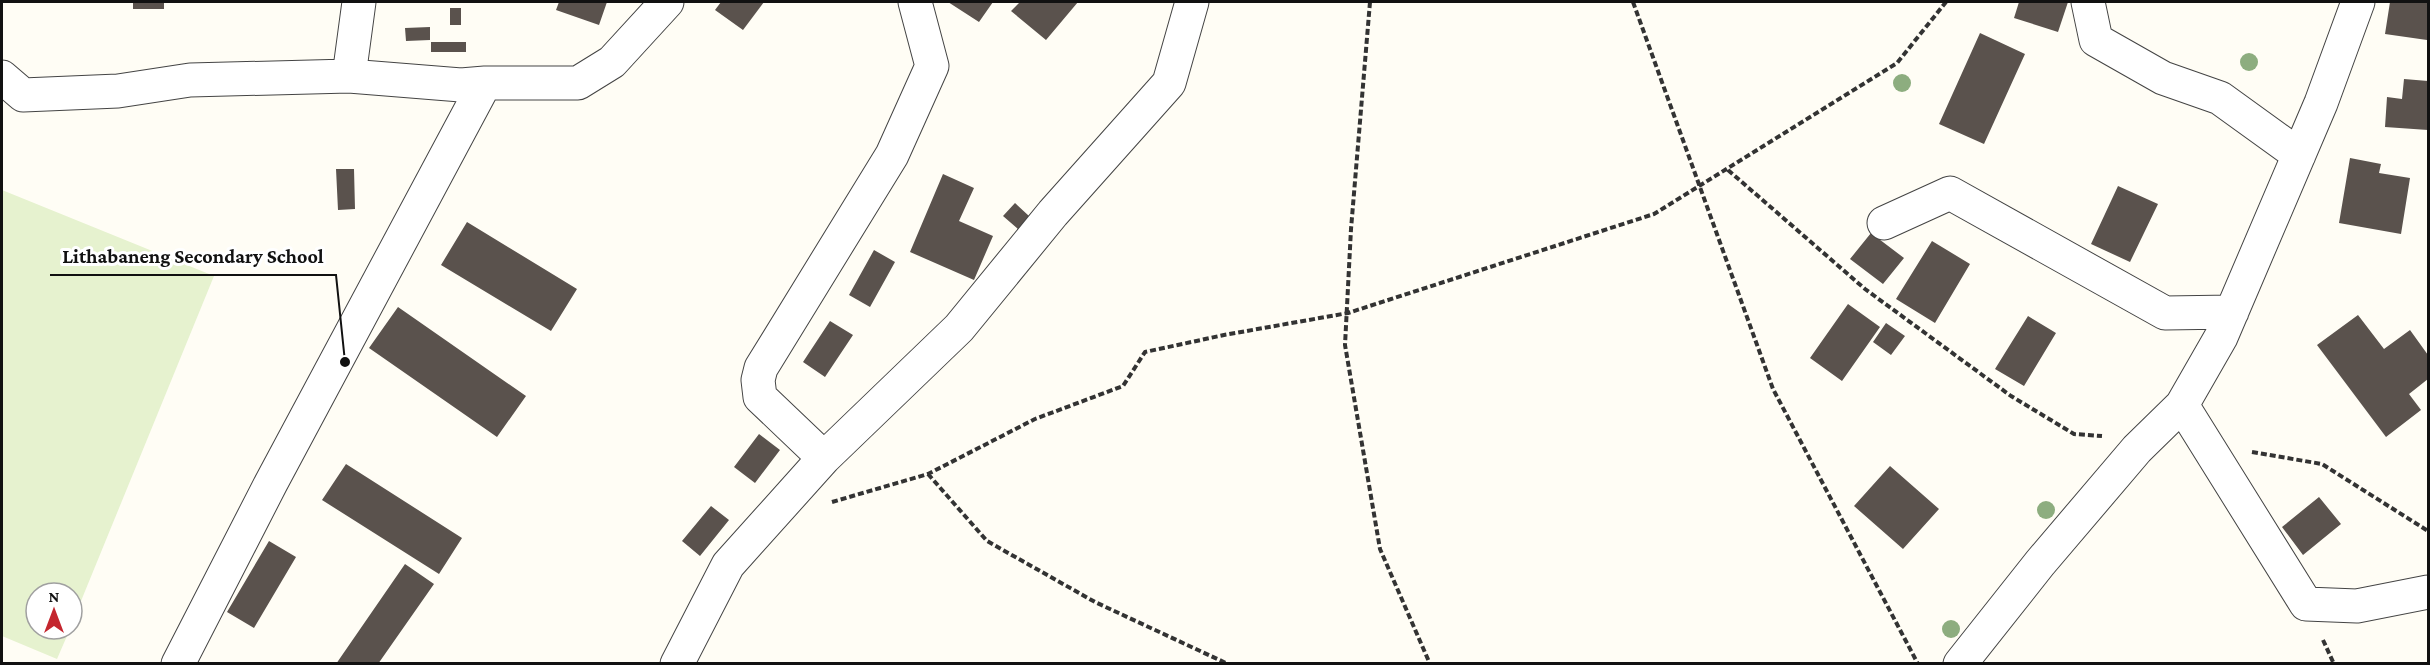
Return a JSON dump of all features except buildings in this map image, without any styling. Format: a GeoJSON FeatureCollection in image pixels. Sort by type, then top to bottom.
{"type":"FeatureCollection","features":[{"type":"Feature","properties":{"kind":"street"},"geometry":{"type":"LineString","coordinates":[[349,76],[359,2]]}},
{"type":"Feature","properties":{"kind":"street"},"geometry":{"type":"LineString","coordinates":[[2,77],[23,95],[118,91],[190,80],[349,76],[461,86],[485,83],[578,83],[612,62],[667,2]]}},
{"type":"Feature","properties":{"kind":"street"},"geometry":{"type":"LineString","coordinates":[[824,458],[760,397],[758,380],[761,368],[892,155],[932,66],[915,2]]}},
{"type":"Feature","properties":{"kind":"street"},"geometry":{"type":"LineString","coordinates":[[677,663],[728,565],[824,458],[959,328],[1053,213],[1169,83],[1192,2]]}},
{"type":"Feature","properties":{"kind":"street"},"geometry":{"type":"LineString","coordinates":[[2088,2],[2096,40],[2163,78],[2220,98],[2299,155]]}},
{"type":"Feature","properties":{"kind":"street"},"geometry":{"type":"LineString","coordinates":[[1960,663],[2040,563],[2148,439],[2182,405],[2221,337],[2232,312],[2321,103],[2358,2]]}},
{"type":"Feature","properties":{"kind":"street"},"geometry":{"type":"LineString","coordinates":[[178,663],[271,483],[485,83]]}},
{"type":"Feature","properties":{"kind":"street"},"geometry":{"type":"LineString","coordinates":[[1884,223],[1950,193],[2165,314],[2232,312]]}},
{"type":"Feature","properties":{"kind":"street"},"geometry":{"type":"LineString","coordinates":[[2182,405],[2307,604],[2357,606],[2428,592]]}},
{"type":"Feature","properties":{"kind":"path"},"geometry":{"type":"LineString","coordinates":[[1370,2],[1351,229],[1345,345],[1380,549],[1430,663]]}},
{"type":"Feature","properties":{"kind":"path"},"geometry":{"type":"LineString","coordinates":[[1633,2],[1773,389],[1918,663]]}},
{"type":"Feature","properties":{"kind":"path"},"geometry":{"type":"LineString","coordinates":[[825,504],[927,474],[1035,419],[1123,386],[1145,352],[1224,334],[1348,314],[1654,214],[1897,63],[1946,2]]}},
{"type":"Feature","properties":{"kind":"path"},"geometry":{"type":"LineString","coordinates":[[1728,170],[1865,289],[2011,396],[2074,434],[2148,439]]}},
{"type":"Feature","properties":{"kind":"path"},"geometry":{"type":"LineString","coordinates":[[2207,445],[2322,465],[2428,531]]}},
{"type":"Feature","properties":{"kind":"path"},"geometry":{"type":"LineString","coordinates":[[927,474],[987,541],[1095,602],[1228,663]]}},
{"type":"Feature","properties":{"kind":"green space"},"geometry":{"type":"Polygon","coordinates":[[[2,190],[214,276],[84,594],[84,581],[24,581],[24,641],[65,641],[57,659],[2,636],[2,190]]]}},
{"type":"Feature","properties":{"kind":"place","name":"Lithabaneng Secondary School"},"geometry":{"type":"Point","coordinates":[345,362]}}]}
